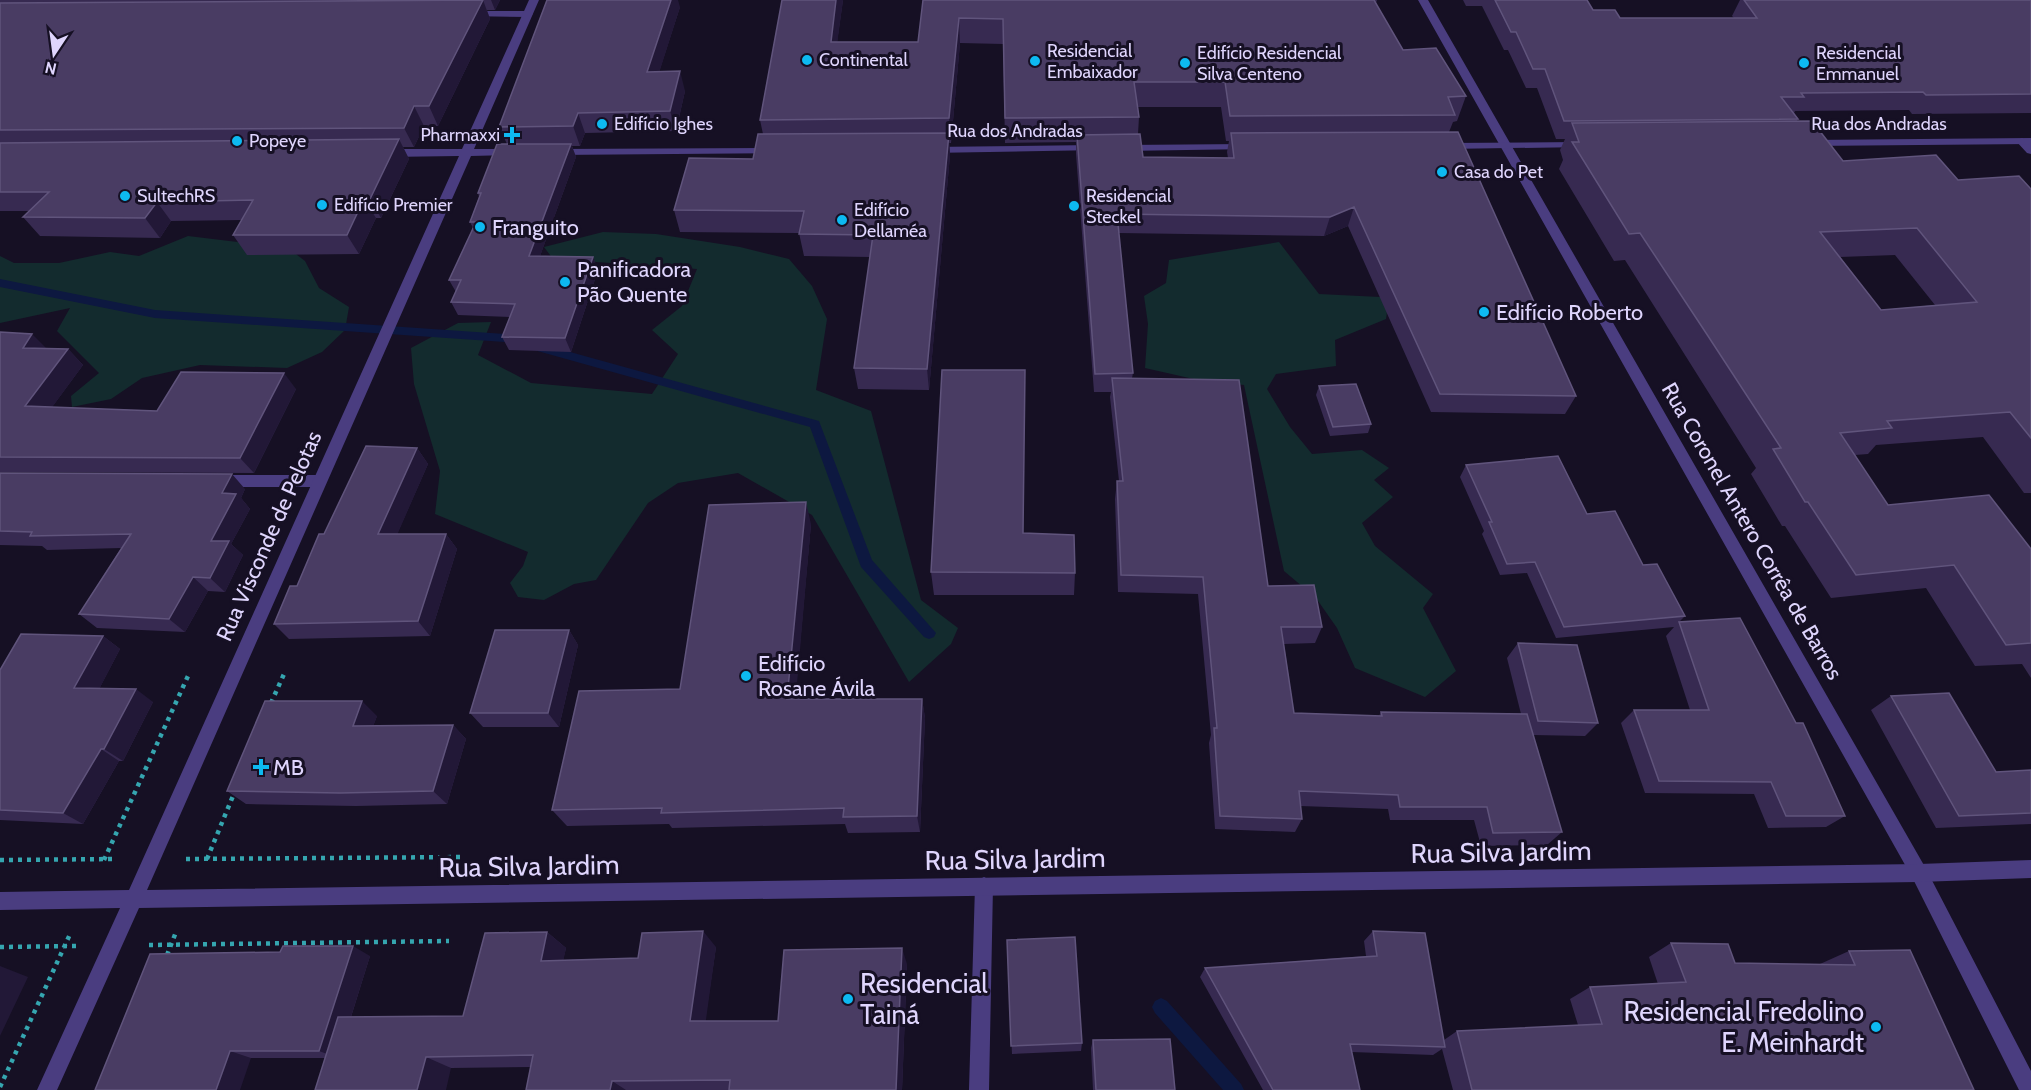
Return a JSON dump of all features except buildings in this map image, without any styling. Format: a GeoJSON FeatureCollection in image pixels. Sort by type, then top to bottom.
{"type":"FeatureCollection","features":[{"type":"Feature","properties":{"kind":"street","name":"Rua Visconde de Pelotas"},"geometry":{"type":"LineString","coordinates":[[48,1090],[534,0]]}},
{"type":"Feature","properties":{"kind":"street","name":"Rua Coronel Antero Corrêa de Barros"},"geometry":{"type":"LineString","coordinates":[[1423,0],[1919,873],[2030,1090]]}},
{"type":"Feature","properties":{"kind":"street"},"geometry":{"type":"LineString","coordinates":[[459,14],[528,14]]}},
{"type":"Feature","properties":{"kind":"street"},"geometry":{"type":"LineString","coordinates":[[2027,141],[2031,151]]}},
{"type":"Feature","properties":{"kind":"street","name":"Rua dos Andradas"},"geometry":{"type":"LineString","coordinates":[[1799,143],[2027,141]]}},
{"type":"Feature","properties":{"kind":"street"},"geometry":{"type":"LineString","coordinates":[[1432,146],[1599,145]]}},
{"type":"Feature","properties":{"kind":"street","name":"Rua dos Andradas"},"geometry":{"type":"LineString","coordinates":[[919,150],[1265,147]]}},
{"type":"Feature","properties":{"kind":"street"},"geometry":{"type":"LineString","coordinates":[[376,153],[788,150]]}},
{"type":"Feature","properties":{"kind":"street"},"geometry":{"type":"LineString","coordinates":[[199,481],[319,482]]}},
{"type":"Feature","properties":{"kind":"street","name":"Rua Silva Jardim"},"geometry":{"type":"LineString","coordinates":[[0,901],[1919,873],[2031,869]]}},
{"type":"Feature","properties":{"kind":"street"},"geometry":{"type":"LineString","coordinates":[[979,1090],[984,886]]}},
{"type":"Feature","properties":{"kind":"path"},"geometry":{"type":"LineString","coordinates":[[270,706],[284,674]]}},
{"type":"Feature","properties":{"kind":"path"},"geometry":{"type":"LineString","coordinates":[[0,860],[105,859],[189,676]]}},
{"type":"Feature","properties":{"kind":"path"},"geometry":{"type":"LineString","coordinates":[[239,782],[207,858],[465,857]]}},
{"type":"Feature","properties":{"kind":"path"},"geometry":{"type":"LineString","coordinates":[[163,965],[171,944],[448,941]]}},
{"type":"Feature","properties":{"kind":"path"},"geometry":{"type":"LineString","coordinates":[[0,947],[65,946],[0,1087]]}},
{"type":"Feature","properties":{"kind":"green space"},"geometry":{"type":"Polygon","coordinates":[[[603,232],[656,234],[740,247],[789,259],[812,286],[827,319],[816,390],[871,411],[921,600],[958,628],[951,644],[909,682],[812,515],[738,473],[678,483],[648,503],[596,580],[574,584],[544,600],[518,597],[510,583],[523,566],[528,552],[435,514],[440,471],[414,384],[411,348],[458,323],[491,322],[478,355],[531,383],[652,394],[678,354],[652,330],[682,306],[697,269],[553,259],[544,247],[603,232]]]}},
{"type":"Feature","properties":{"kind":"green space"},"geometry":{"type":"Polygon","coordinates":[[[188,236],[288,248],[305,261],[319,288],[349,307],[345,330],[322,352],[287,368],[200,365],[142,378],[111,399],[72,407],[71,396],[99,373],[57,331],[70,308],[0,323],[0,256],[14,263],[59,263],[110,252],[139,256],[188,236]]]}},
{"type":"Feature","properties":{"kind":"green space"},"geometry":{"type":"Polygon","coordinates":[[[1279,242],[1319,294],[1380,297],[1388,305],[1386,319],[1335,340],[1336,366],[1276,374],[1267,389],[1290,427],[1312,454],[1362,450],[1389,468],[1374,480],[1393,497],[1362,523],[1375,546],[1433,594],[1423,608],[1456,671],[1425,697],[1355,668],[1337,628],[1316,598],[1284,571],[1244,385],[1198,380],[1145,368],[1148,324],[1144,296],[1166,283],[1169,260],[1279,242]]]}},
{"type":"Feature","properties":{"kind":"waterway"},"geometry":{"type":"LineString","coordinates":[[0,283],[155,314],[505,338],[815,424],[866,563],[929,633]]}},
{"type":"Feature","properties":{"kind":"waterway"},"geometry":{"type":"LineString","coordinates":[[1161,1007],[1235,1090]]}},
{"type":"Feature","properties":{"kind":"place","name":"Continental"},"geometry":{"type":"Point","coordinates":[807,60]}},
{"type":"Feature","properties":{"kind":"place","name":"Residencial Embaixador"},"geometry":{"type":"Point","coordinates":[1035,61]}},
{"type":"Feature","properties":{"kind":"place","name":"Edifício Residencial Silva Centeno"},"geometry":{"type":"Point","coordinates":[1185,63]}},
{"type":"Feature","properties":{"kind":"place","name":"Residencial Emmanuel"},"geometry":{"type":"Point","coordinates":[1804,63]}},
{"type":"Feature","properties":{"kind":"place","name":"Edifício Ighes"},"geometry":{"type":"Point","coordinates":[602,124]}},
{"type":"Feature","properties":{"kind":"place","name":"Pharmaxxi"},"geometry":{"type":"Point","coordinates":[512,135]}},
{"type":"Feature","properties":{"kind":"place","name":"Popeye"},"geometry":{"type":"Point","coordinates":[237,141]}},
{"type":"Feature","properties":{"kind":"place","name":"Casa do Pet"},"geometry":{"type":"Point","coordinates":[1442,172]}},
{"type":"Feature","properties":{"kind":"place","name":"SultechRS"},"geometry":{"type":"Point","coordinates":[125,196]}},
{"type":"Feature","properties":{"kind":"place","name":"Edifício Premier"},"geometry":{"type":"Point","coordinates":[322,205]}},
{"type":"Feature","properties":{"kind":"place","name":"Residencial Steckel"},"geometry":{"type":"Point","coordinates":[1074,206]}},
{"type":"Feature","properties":{"kind":"place","name":"Edifício Dellaméa"},"geometry":{"type":"Point","coordinates":[842,220]}},
{"type":"Feature","properties":{"kind":"place","name":"Franguito"},"geometry":{"type":"Point","coordinates":[480,227]}},
{"type":"Feature","properties":{"kind":"place","name":"Panificadora Pão Quente"},"geometry":{"type":"Point","coordinates":[565,282]}},
{"type":"Feature","properties":{"kind":"place","name":"Edifício Roberto"},"geometry":{"type":"Point","coordinates":[1484,312]}},
{"type":"Feature","properties":{"kind":"place","name":"Edifício Rosane Ávila"},"geometry":{"type":"Point","coordinates":[746,676]}},
{"type":"Feature","properties":{"kind":"place","name":"MB"},"geometry":{"type":"Point","coordinates":[261,767]}},
{"type":"Feature","properties":{"kind":"place","name":"Residencial Tainá"},"geometry":{"type":"Point","coordinates":[848,999]}},
{"type":"Feature","properties":{"kind":"place","name":"Residencial Fredolino E. Meinhardt"},"geometry":{"type":"Point","coordinates":[1876,1027]}}]}
